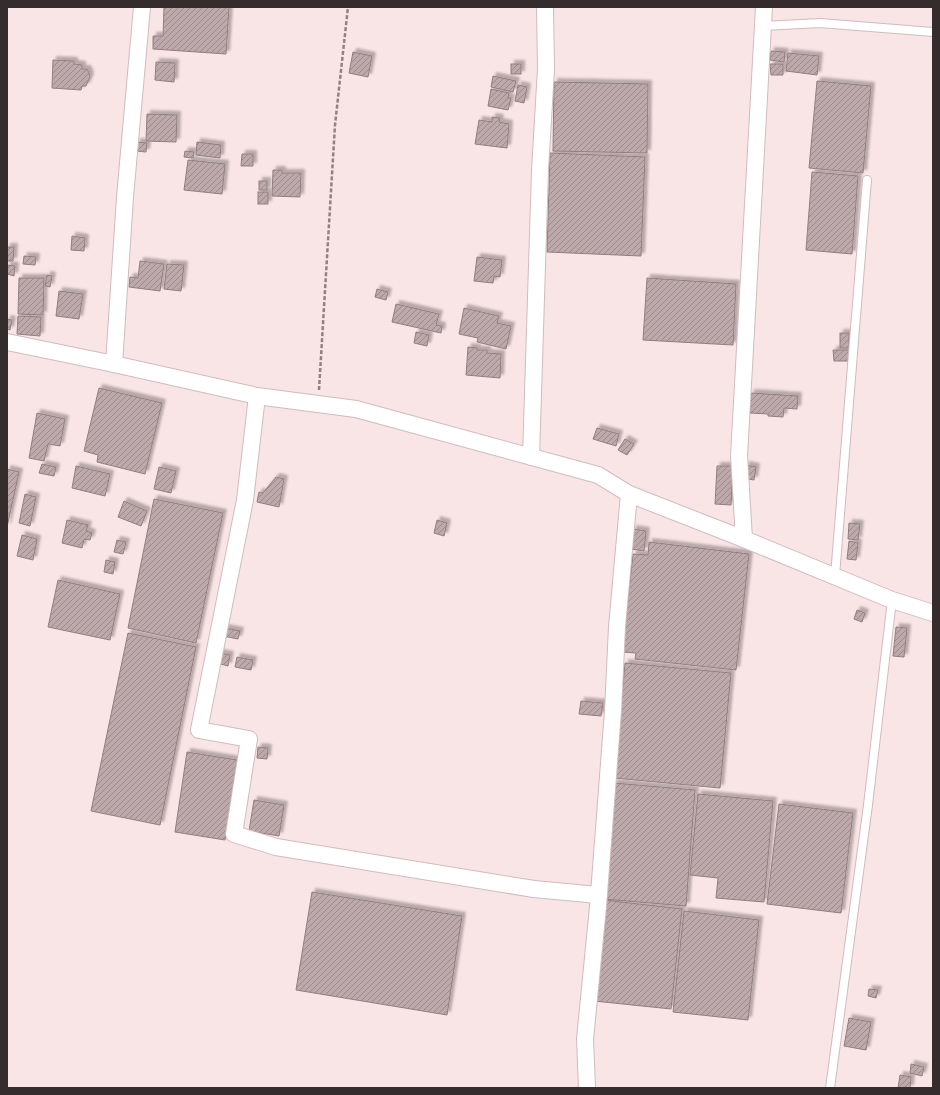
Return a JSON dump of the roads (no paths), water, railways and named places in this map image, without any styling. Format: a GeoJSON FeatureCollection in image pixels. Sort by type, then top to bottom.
{"type":"FeatureCollection","features":[{"type":"Feature","properties":{"kind":"street"},"geometry":{"type":"LineString","coordinates":[[114,364],[126,189],[142,7]]}},
{"type":"Feature","properties":{"kind":"street"},"geometry":{"type":"LineString","coordinates":[[531,457],[540,178],[546,69],[546,7]]}},
{"type":"Feature","properties":{"kind":"street"},"geometry":{"type":"LineString","coordinates":[[744,539],[739,456],[764,7]]}},
{"type":"Feature","properties":{"kind":"street"},"geometry":{"type":"LineString","coordinates":[[7,342],[257,396],[356,409],[598,475],[629,494],[744,539],[892,600],[933,613]]}},
{"type":"Feature","properties":{"kind":"street"},"geometry":{"type":"LineString","coordinates":[[257,396],[245,500],[199,730],[249,739],[234,834],[276,847],[534,889],[598,895]]}},
{"type":"Feature","properties":{"kind":"street"},"geometry":{"type":"LineString","coordinates":[[587,1088],[585,1039],[613,711],[617,627],[629,494]]}},
{"type":"Feature","properties":{"kind":"lane"},"geometry":{"type":"LineString","coordinates":[[763,26],[820,23],[933,32]]}},
{"type":"Feature","properties":{"kind":"lane"},"geometry":{"type":"LineString","coordinates":[[835,576],[867,180]]}},
{"type":"Feature","properties":{"kind":"lane"},"geometry":{"type":"LineString","coordinates":[[830,1088],[892,600]]}}]}
